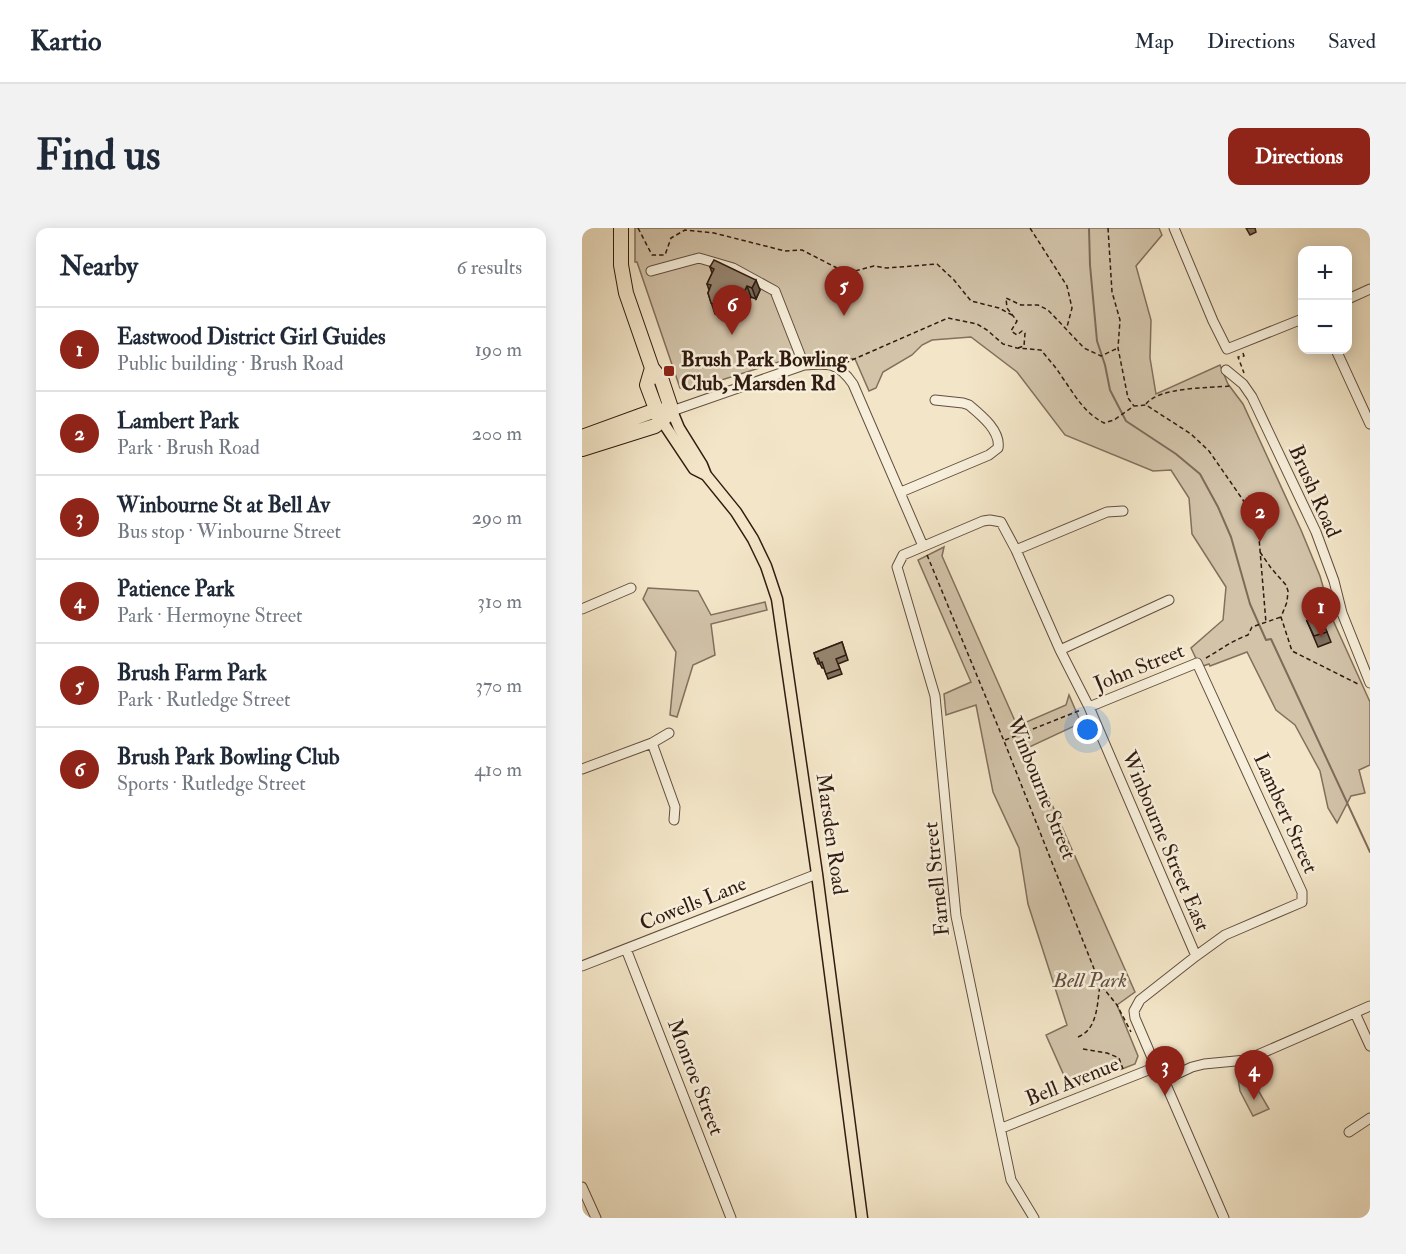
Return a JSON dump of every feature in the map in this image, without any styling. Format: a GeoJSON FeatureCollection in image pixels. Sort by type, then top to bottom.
{"type":"FeatureCollection","features":[{"type":"Feature","properties":{"kind":"highway","name":"Marsden Road"},"geometry":{"type":"LineString","coordinates":[[621,228],[620,254],[623,282],[652,368],[662,381],[672,411]]}},
{"type":"Feature","properties":{"kind":"highway","name":"Marsden Road"},"geometry":{"type":"LineString","coordinates":[[652,368],[647,385],[659,416]]}},
{"type":"Feature","properties":{"kind":"highway"},"geometry":{"type":"LineString","coordinates":[[582,437],[672,411]]}},
{"type":"Feature","properties":{"kind":"highway"},"geometry":{"type":"LineString","coordinates":[[582,448],[654,426],[659,416]]}},
{"type":"Feature","properties":{"kind":"main road","name":"Marsden Road"},"geometry":{"type":"LineString","coordinates":[[672,411],[706,475],[736,512],[753,539],[766,566],[777,599],[817,874],[862,1218]]}},
{"type":"Feature","properties":{"kind":"main road","name":"Marsden Road"},"geometry":{"type":"LineString","coordinates":[[659,416],[694,469],[706,475]]}},
{"type":"Feature","properties":{"kind":"street"},"geometry":{"type":"LineString","coordinates":[[1174,228],[1227,349],[1298,320]]}},
{"type":"Feature","properties":{"kind":"street"},"geometry":{"type":"LineString","coordinates":[[651,271],[699,258],[733,268],[775,291],[804,365]]}},
{"type":"Feature","properties":{"kind":"street"},"geometry":{"type":"LineString","coordinates":[[1352,297],[1370,288]]}},
{"type":"Feature","properties":{"kind":"street"},"geometry":{"type":"LineString","coordinates":[[1338,354],[1370,424]]}},
{"type":"Feature","properties":{"kind":"street"},"geometry":{"type":"LineString","coordinates":[[672,411],[804,365],[824,363],[837,366],[852,384],[923,546]]}},
{"type":"Feature","properties":{"kind":"street","name":"Brush Road"},"geometry":{"type":"LineString","coordinates":[[1226,370],[1243,384],[1252,397],[1316,532],[1334,581],[1342,613],[1369,682]]}},
{"type":"Feature","properties":{"kind":"street"},"geometry":{"type":"LineString","coordinates":[[901,492],[989,455],[998,448],[999,439],[996,433],[969,405],[963,402],[949,403],[935,400]]}},
{"type":"Feature","properties":{"kind":"street"},"geometry":{"type":"LineString","coordinates":[[1016,550],[1107,512],[1123,511]]}},
{"type":"Feature","properties":{"kind":"street","name":"Winbourne Street East"},"geometry":{"type":"LineString","coordinates":[[923,546],[983,521],[1001,522],[1089,707],[1196,956],[1140,1000],[1134,1011],[1156,1067]]}},
{"type":"Feature","properties":{"kind":"street","name":"Farnell Street"},"geometry":{"type":"LineString","coordinates":[[923,546],[903,555],[897,567],[935,696],[956,916],[1011,1180],[1034,1218]]}},
{"type":"Feature","properties":{"kind":"street"},"geometry":{"type":"LineString","coordinates":[[582,609],[631,588]]}},
{"type":"Feature","properties":{"kind":"street"},"geometry":{"type":"LineString","coordinates":[[1060,650],[1169,600]]}},
{"type":"Feature","properties":{"kind":"street","name":"John Street"},"geometry":{"type":"LineString","coordinates":[[1089,707],[1197,663]]}},
{"type":"Feature","properties":{"kind":"street","name":"Lambert Street"},"geometry":{"type":"LineString","coordinates":[[1196,956],[1225,935],[1302,902],[1302,892],[1197,663]]}},
{"type":"Feature","properties":{"kind":"street"},"geometry":{"type":"LineString","coordinates":[[582,769],[652,743],[669,733]]}},
{"type":"Feature","properties":{"kind":"street"},"geometry":{"type":"LineString","coordinates":[[652,743],[675,807],[674,820]]}},
{"type":"Feature","properties":{"kind":"street","name":"Cowells Lane"},"geometry":{"type":"LineString","coordinates":[[582,966],[817,874]]}},
{"type":"Feature","properties":{"kind":"street","name":"Monroe Street"},"geometry":{"type":"LineString","coordinates":[[626,949],[732,1218]]}},
{"type":"Feature","properties":{"kind":"street"},"geometry":{"type":"LineString","coordinates":[[1164,1080],[1204,1064],[1246,1060],[1370,1006]]}},
{"type":"Feature","properties":{"kind":"street"},"geometry":{"type":"LineString","coordinates":[[1355,1012],[1370,1046]]}},
{"type":"Feature","properties":{"kind":"street"},"geometry":{"type":"LineString","coordinates":[[1156,1067],[1164,1080],[1224,1218]]}},
{"type":"Feature","properties":{"kind":"street","name":"Bell Avenue"},"geometry":{"type":"LineString","coordinates":[[1002,1128],[1156,1067]]}},
{"type":"Feature","properties":{"kind":"street"},"geometry":{"type":"LineString","coordinates":[[1348,1132],[1370,1118]]}},
{"type":"Feature","properties":{"kind":"street"},"geometry":{"type":"LineString","coordinates":[[582,1187],[596,1218]]}},
{"type":"Feature","properties":{"kind":"path"},"geometry":{"type":"LineString","coordinates":[[638,228],[652,255],[665,255],[671,238],[685,230],[714,233],[785,251],[802,250],[837,268],[855,271],[874,266],[888,268],[937,264],[971,301],[999,308],[1012,315]]}},
{"type":"Feature","properties":{"kind":"path"},"geometry":{"type":"LineString","coordinates":[[1030,228],[1067,286],[1072,308],[1067,328]]}},
{"type":"Feature","properties":{"kind":"path"},"geometry":{"type":"LineString","coordinates":[[1108,228],[1113,292],[1120,320],[1118,348],[1128,398],[1134,406]]}},
{"type":"Feature","properties":{"kind":"path"},"geometry":{"type":"LineString","coordinates":[[1017,348],[1024,346],[1025,333],[1022,331],[1017,335],[1011,331],[1017,321],[1007,308],[1006,298],[1021,305],[1038,305],[1048,310],[1084,348],[1101,356],[1118,348]]}},
{"type":"Feature","properties":{"kind":"path"},"geometry":{"type":"LineString","coordinates":[[837,366],[948,318],[977,324],[1003,344],[1041,350],[1062,377],[1073,396],[1091,416],[1104,423],[1114,420],[1134,406],[1146,405],[1191,434],[1209,451],[1242,500],[1259,538],[1266,623]]}},
{"type":"Feature","properties":{"kind":"path"},"geometry":{"type":"LineString","coordinates":[[1146,405],[1150,400],[1166,393],[1243,384],[1247,380],[1238,357]]}},
{"type":"Feature","properties":{"kind":"path","name":"Winbourne Street"},"geometry":{"type":"LineString","coordinates":[[923,546],[1004,741],[1100,984],[1117,1005],[1132,1034]]}},
{"type":"Feature","properties":{"kind":"path"},"geometry":{"type":"LineString","coordinates":[[1260,552],[1286,585],[1288,591],[1287,602],[1281,617],[1292,651],[1359,685],[1369,682]]}},
{"type":"Feature","properties":{"kind":"path","name":"John Street"},"geometry":{"type":"LineString","coordinates":[[1197,663],[1226,647],[1235,639],[1248,635],[1252,627],[1281,617]]}},
{"type":"Feature","properties":{"kind":"path","name":"John Street"},"geometry":{"type":"LineString","coordinates":[[1004,741],[1089,707]]}},
{"type":"Feature","properties":{"kind":"path"},"geometry":{"type":"LineString","coordinates":[[1078,1037],[1090,1029],[1093,1022],[1100,984]]}},
{"type":"Feature","properties":{"kind":"path"},"geometry":{"type":"LineString","coordinates":[[1083,1049],[1107,1053],[1119,1058],[1127,1078]]}},
{"type":"Feature","properties":{"kind":"green space"},"geometry":{"type":"Polygon","coordinates":[[[635,228],[1159,228],[1162,235],[1136,266],[1151,320],[1150,358],[1156,394],[1220,365],[1228,384],[1243,404],[1301,530],[1320,576],[1332,618],[1370,702],[1370,765],[1359,770],[1365,793],[1351,796],[1337,823],[1328,808],[1320,771],[1295,725],[1276,710],[1247,652],[1210,666],[1209,664],[1200,667],[1191,648],[1223,620],[1226,587],[1192,534],[1189,498],[1171,470],[1153,471],[1065,435],[1017,372],[971,337],[932,340],[922,345],[912,355],[883,372],[876,388],[869,391],[855,359],[830,356],[793,364],[791,358],[687,391],[680,388],[637,262],[635,262],[635,228]]]}},
{"type":"Feature","properties":{"kind":"green space","name":"Bell Park"},"geometry":{"type":"Polygon","coordinates":[[[944,547],[942,556],[1015,721],[1022,724],[1066,705],[1069,695],[1081,723],[1027,748],[1135,992],[1117,1005],[1138,1056],[1135,1064],[1070,1089],[1046,1035],[1067,1025],[1028,904],[1019,848],[993,792],[976,705],[946,715],[944,694],[971,682],[918,560],[944,547]]]}},
{"type":"Feature","properties":{"kind":"green space"},"geometry":{"type":"Polygon","coordinates":[[[648,588],[698,591],[711,615],[765,602],[767,610],[711,624],[715,655],[693,665],[677,717],[670,715],[676,652],[643,599],[648,588]]]}},
{"type":"Feature","properties":{"kind":"green space"},"geometry":{"type":"Polygon","coordinates":[[[1247,1071],[1269,1109],[1253,1116],[1240,1091],[1237,1072],[1247,1071]]]}},
{"type":"Feature","properties":{"kind":"building"},"geometry":{"type":"Polygon","coordinates":[[[714,260],[756,280],[752,288],[747,286],[743,294],[740,292],[738,302],[721,307],[711,303],[708,293],[711,285],[707,284],[714,269],[710,267],[714,260]]]}},
{"type":"Feature","properties":{"kind":"building"},"geometry":{"type":"Polygon","coordinates":[[[1320,615],[1327,632],[1314,636],[1307,621],[1320,615]]]}},
{"type":"Feature","properties":{"kind":"building"},"geometry":{"type":"Polygon","coordinates":[[[842,642],[846,655],[836,659],[840,669],[826,674],[822,662],[816,659],[814,653],[842,642]]]}},
{"type":"Feature","properties":{"kind":"waterway"},"geometry":{"type":"LineString","coordinates":[[1089,228],[1097,341],[1110,390],[1126,421],[1176,454],[1200,474],[1231,537],[1250,604],[1266,640],[1271,639],[1370,852]]}},
{"type":"Feature","properties":{"kind":"place","name":"Brush Farm Park"},"geometry":{"type":"Point","coordinates":[844,316]}},
{"type":"Feature","properties":{"kind":"place","name":"Brush Park Bowling Club"},"geometry":{"type":"Point","coordinates":[732,335]}},
{"type":"Feature","properties":{"kind":"place","name":"Brush Park Bowling Club, Marsden Rd"},"geometry":{"type":"Point","coordinates":[669,371]}},
{"type":"Feature","properties":{"kind":"place","name":"Lambert Park"},"geometry":{"type":"Point","coordinates":[1260,542]}},
{"type":"Feature","properties":{"kind":"place","name":"Eastwood District Girl Guides"},"geometry":{"type":"Point","coordinates":[1321,637]}},
{"type":"Feature","properties":{"kind":"place","name":"Winbourne St at Bell Av"},"geometry":{"type":"Point","coordinates":[1165,1096]}},
{"type":"Feature","properties":{"kind":"place","name":"Patience Park"},"geometry":{"type":"Point","coordinates":[1254,1100]}}]}
